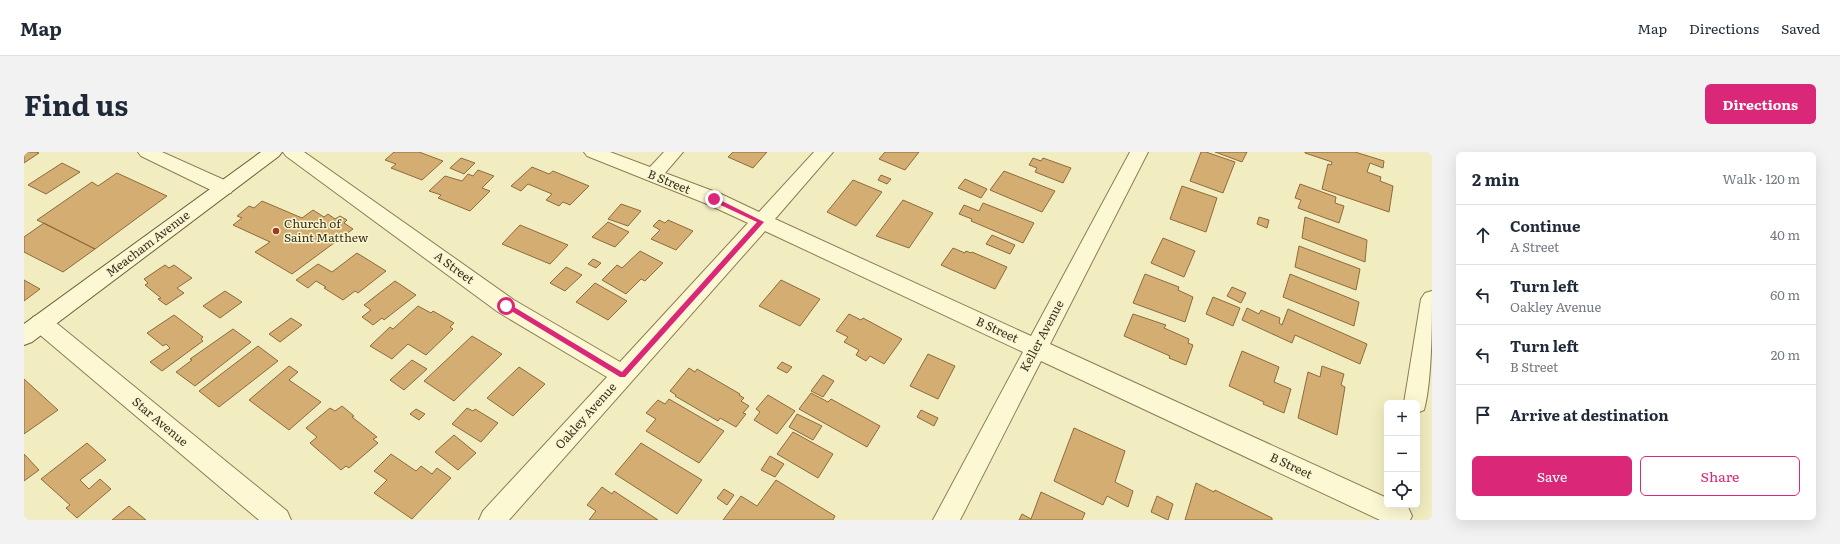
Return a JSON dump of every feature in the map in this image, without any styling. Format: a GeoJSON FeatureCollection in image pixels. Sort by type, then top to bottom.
{"type":"FeatureCollection","features":[{"type":"Feature","properties":{"kind":"street"},"geometry":{"type":"LineString","coordinates":[[147,152],[224,188]]}},
{"type":"Feature","properties":{"kind":"street","name":"Meacham Avenue"},"geometry":{"type":"LineString","coordinates":[[33,329],[273,152]]}},
{"type":"Feature","properties":{"kind":"street","name":"A Street"},"geometry":{"type":"LineString","coordinates":[[292,152],[506,306],[623,375]]}},
{"type":"Feature","properties":{"kind":"street","name":"B Street"},"geometry":{"type":"LineString","coordinates":[[592,152],[714,199],[761,222],[1399,514]]}},
{"type":"Feature","properties":{"kind":"street"},"geometry":{"type":"LineString","coordinates":[[652,175],[674,152]]}},
{"type":"Feature","properties":{"kind":"street","name":"Oakley Avenue"},"geometry":{"type":"LineString","coordinates":[[492,520],[824,152]]}},
{"type":"Feature","properties":{"kind":"street","name":"Keller Avenue"},"geometry":{"type":"LineString","coordinates":[[946,520],[1139,152]]}},
{"type":"Feature","properties":{"kind":"street"},"geometry":{"type":"LineString","coordinates":[[1416,400],[1432,299]]}},
{"type":"Feature","properties":{"kind":"street","name":"Star Avenue"},"geometry":{"type":"LineString","coordinates":[[33,329],[278,520]]}},
{"type":"Feature","properties":{"kind":"building"},"geometry":{"type":"Polygon","coordinates":[[[24,152],[36,152],[39,153],[24,163],[24,152]]]}},
{"type":"Feature","properties":{"kind":"building"},"geometry":{"type":"Polygon","coordinates":[[[394,152],[419,152],[443,161],[422,180],[391,168],[396,164],[385,160],[394,152]]]}},
{"type":"Feature","properties":{"kind":"building"},"geometry":{"type":"Polygon","coordinates":[[[733,152],[767,152],[753,168],[728,157],[733,152]]]}},
{"type":"Feature","properties":{"kind":"building"},"geometry":{"type":"Polygon","coordinates":[[[885,152],[919,152],[905,170],[879,159],[885,152]]]}},
{"type":"Feature","properties":{"kind":"building"},"geometry":{"type":"Polygon","coordinates":[[[1201,152],[1206,152],[1235,162],[1223,193],[1190,181],[1201,152]]]}},
{"type":"Feature","properties":{"kind":"building"},"geometry":{"type":"Polygon","coordinates":[[[1215,152],[1247,152],[1242,162],[1215,152]]]}},
{"type":"Feature","properties":{"kind":"building"},"geometry":{"type":"Polygon","coordinates":[[[1305,152],[1355,152],[1384,161],[1383,168],[1370,163],[1367,172],[1381,177],[1380,181],[1393,186],[1389,212],[1322,189],[1328,164],[1331,165],[1332,162],[1305,152]]]}},
{"type":"Feature","properties":{"kind":"building"},"geometry":{"type":"Polygon","coordinates":[[[461,158],[475,163],[464,174],[450,168],[461,158]]]}},
{"type":"Feature","properties":{"kind":"building"},"geometry":{"type":"Polygon","coordinates":[[[1033,158],[1041,161],[1043,158],[1071,168],[1063,183],[1035,172],[1037,168],[1029,165],[1033,158]]]}},
{"type":"Feature","properties":{"kind":"building"},"geometry":{"type":"Polygon","coordinates":[[[62,163],[80,172],[46,194],[28,185],[62,163]]]}},
{"type":"Feature","properties":{"kind":"building"},"geometry":{"type":"Polygon","coordinates":[[[532,167],[549,174],[553,171],[589,186],[570,205],[563,202],[559,206],[546,200],[552,194],[528,184],[521,191],[511,186],[532,167]]]}},
{"type":"Feature","properties":{"kind":"building"},"geometry":{"type":"Polygon","coordinates":[[[478,170],[494,176],[482,188],[490,191],[470,211],[438,198],[441,195],[429,191],[445,176],[462,181],[468,174],[473,176],[478,170]]]}},
{"type":"Feature","properties":{"kind":"building"},"geometry":{"type":"Polygon","coordinates":[[[1004,171],[1055,191],[1042,212],[990,190],[1004,171]]]}},
{"type":"Feature","properties":{"kind":"building"},"geometry":{"type":"Polygon","coordinates":[[[117,173],[167,196],[95,249],[37,220],[92,182],[98,186],[117,173]]]}},
{"type":"Feature","properties":{"kind":"building"},"geometry":{"type":"Polygon","coordinates":[[[881,175],[891,179],[887,184],[878,180],[881,175]]]}},
{"type":"Feature","properties":{"kind":"building"},"geometry":{"type":"Polygon","coordinates":[[[965,179],[987,189],[981,198],[958,188],[965,179]]]}},
{"type":"Feature","properties":{"kind":"building"},"geometry":{"type":"Polygon","coordinates":[[[853,180],[882,192],[856,226],[827,212],[853,180]]]}},
{"type":"Feature","properties":{"kind":"building"},"geometry":{"type":"Polygon","coordinates":[[[1300,184],[1336,197],[1335,203],[1344,206],[1339,223],[1298,208],[1301,200],[1295,198],[1300,184]]]}},
{"type":"Feature","properties":{"kind":"building"},"geometry":{"type":"Polygon","coordinates":[[[1182,186],[1217,198],[1206,232],[1170,219],[1182,186]]]}},
{"type":"Feature","properties":{"kind":"building"},"geometry":{"type":"Polygon","coordinates":[[[903,200],[933,213],[909,248],[876,236],[903,200]]]}},
{"type":"Feature","properties":{"kind":"building"},"geometry":{"type":"Polygon","coordinates":[[[262,201],[302,218],[313,210],[324,217],[328,214],[335,219],[340,216],[347,220],[344,223],[353,229],[292,274],[255,252],[270,242],[233,225],[242,218],[237,216],[249,206],[254,208],[262,201]]]}},
{"type":"Feature","properties":{"kind":"building"},"geometry":{"type":"Polygon","coordinates":[[[983,203],[1034,223],[1023,243],[971,221],[972,219],[959,214],[964,205],[979,211],[983,203]]]}},
{"type":"Feature","properties":{"kind":"building"},"geometry":{"type":"Polygon","coordinates":[[[621,204],[641,211],[628,226],[608,219],[621,204]]]}},
{"type":"Feature","properties":{"kind":"building"},"geometry":{"type":"Polygon","coordinates":[[[1259,217],[1269,220],[1267,228],[1257,224],[1259,217]]]}},
{"type":"Feature","properties":{"kind":"building"},"geometry":{"type":"Polygon","coordinates":[[[1305,217],[1367,240],[1365,262],[1302,238],[1305,217]]]}},
{"type":"Feature","properties":{"kind":"building"},"geometry":{"type":"Polygon","coordinates":[[[659,220],[665,223],[668,220],[693,231],[676,250],[651,239],[660,230],[653,226],[659,220]]]}},
{"type":"Feature","properties":{"kind":"building"},"geometry":{"type":"Polygon","coordinates":[[[608,222],[629,232],[615,247],[592,237],[608,222]]]}},
{"type":"Feature","properties":{"kind":"building"},"geometry":{"type":"Polygon","coordinates":[[[44,223],[95,249],[63,272],[24,252],[24,237],[44,223]]]}},
{"type":"Feature","properties":{"kind":"building"},"geometry":{"type":"Polygon","coordinates":[[[520,225],[568,245],[550,264],[502,244],[520,225]]]}},
{"type":"Feature","properties":{"kind":"building"},"geometry":{"type":"Polygon","coordinates":[[[992,235],[1015,245],[1010,254],[986,244],[992,235]]]}},
{"type":"Feature","properties":{"kind":"building"},"geometry":{"type":"Polygon","coordinates":[[[1163,238],[1195,251],[1184,277],[1151,263],[1163,238]]]}},
{"type":"Feature","properties":{"kind":"building"},"geometry":{"type":"Polygon","coordinates":[[[1299,246],[1360,269],[1356,290],[1295,267],[1299,246]]]}},
{"type":"Feature","properties":{"kind":"building"},"geometry":{"type":"Polygon","coordinates":[[[953,248],[965,253],[966,251],[972,252],[1007,267],[995,289],[941,265],[953,248]]]}},
{"type":"Feature","properties":{"kind":"building"},"geometry":{"type":"Polygon","coordinates":[[[640,251],[663,263],[645,281],[641,279],[626,294],[602,280],[617,265],[622,268],[640,251]]]}},
{"type":"Feature","properties":{"kind":"building"},"geometry":{"type":"Polygon","coordinates":[[[357,253],[386,271],[358,293],[355,291],[343,300],[316,281],[308,288],[296,280],[318,264],[332,272],[357,253]]]}},
{"type":"Feature","properties":{"kind":"building"},"geometry":{"type":"Polygon","coordinates":[[[593,259],[601,263],[596,268],[588,264],[593,259]]]}},
{"type":"Feature","properties":{"kind":"building"},"geometry":{"type":"Polygon","coordinates":[[[165,265],[169,268],[174,265],[192,278],[177,288],[184,293],[166,305],[158,299],[161,298],[145,285],[148,283],[144,279],[165,265]]]}},
{"type":"Feature","properties":{"kind":"building"},"geometry":{"type":"Polygon","coordinates":[[[566,267],[582,275],[565,291],[550,283],[566,267]]]}},
{"type":"Feature","properties":{"kind":"building"},"geometry":{"type":"Polygon","coordinates":[[[1145,274],[1179,287],[1178,290],[1193,297],[1185,322],[1133,303],[1145,274]]]}},
{"type":"Feature","properties":{"kind":"building"},"geometry":{"type":"Polygon","coordinates":[[[1290,274],[1359,302],[1354,326],[1283,297],[1290,274]]]}},
{"type":"Feature","properties":{"kind":"building"},"geometry":{"type":"Polygon","coordinates":[[[24,280],[40,289],[24,301],[24,280]]]}},
{"type":"Feature","properties":{"kind":"building"},"geometry":{"type":"Polygon","coordinates":[[[781,280],[820,299],[800,326],[759,306],[781,280]]]}},
{"type":"Feature","properties":{"kind":"building"},"geometry":{"type":"Polygon","coordinates":[[[395,281],[416,295],[384,320],[382,318],[373,325],[362,317],[371,310],[364,305],[395,281]]]}},
{"type":"Feature","properties":{"kind":"building"},"geometry":{"type":"Polygon","coordinates":[[[595,283],[627,301],[608,320],[576,302],[595,283]]]}},
{"type":"Feature","properties":{"kind":"building"},"geometry":{"type":"Polygon","coordinates":[[[1232,287],[1246,293],[1241,303],[1227,296],[1232,287]]]}},
{"type":"Feature","properties":{"kind":"building"},"geometry":{"type":"Polygon","coordinates":[[[225,291],[242,302],[220,318],[203,306],[225,291]]]}},
{"type":"Feature","properties":{"kind":"building"},"geometry":{"type":"Polygon","coordinates":[[[1213,297],[1240,308],[1233,326],[1206,314],[1213,297]]]}},
{"type":"Feature","properties":{"kind":"building"},"geometry":{"type":"Polygon","coordinates":[[[418,306],[431,313],[433,311],[454,323],[450,327],[453,329],[426,355],[408,344],[392,359],[370,346],[390,327],[393,329],[418,306]]]}},
{"type":"Feature","properties":{"kind":"building"},"geometry":{"type":"Polygon","coordinates":[[[1247,308],[1259,314],[1261,310],[1280,318],[1279,323],[1282,325],[1288,309],[1367,344],[1360,364],[1295,335],[1292,343],[1242,320],[1247,308]]]}},
{"type":"Feature","properties":{"kind":"building"},"geometry":{"type":"Polygon","coordinates":[[[849,314],[861,320],[863,318],[902,339],[884,364],[870,356],[866,361],[856,355],[859,350],[844,342],[848,337],[836,331],[849,314]]]}},
{"type":"Feature","properties":{"kind":"building"},"geometry":{"type":"Polygon","coordinates":[[[1133,314],[1166,325],[1164,328],[1189,339],[1188,343],[1193,345],[1186,365],[1169,358],[1170,356],[1124,336],[1133,314]]]}},
{"type":"Feature","properties":{"kind":"building"},"geometry":{"type":"Polygon","coordinates":[[[174,315],[203,337],[201,339],[203,341],[162,371],[150,362],[170,348],[166,344],[163,346],[147,333],[174,315]]]}},
{"type":"Feature","properties":{"kind":"building"},"geometry":{"type":"Polygon","coordinates":[[[291,318],[302,325],[280,342],[269,334],[291,318]]]}},
{"type":"Feature","properties":{"kind":"building"},"geometry":{"type":"Polygon","coordinates":[[[233,329],[251,342],[195,386],[176,372],[192,360],[190,359],[233,329]]]}},
{"type":"Feature","properties":{"kind":"building"},"geometry":{"type":"Polygon","coordinates":[[[472,336],[502,354],[454,401],[424,381],[472,336]]]}},
{"type":"Feature","properties":{"kind":"building"},"geometry":{"type":"Polygon","coordinates":[[[258,346],[278,361],[219,407],[199,391],[258,346]]]}},
{"type":"Feature","properties":{"kind":"building"},"geometry":{"type":"Polygon","coordinates":[[[1242,351],[1279,367],[1274,382],[1291,389],[1284,413],[1229,386],[1242,351]]]}},
{"type":"Feature","properties":{"kind":"building"},"geometry":{"type":"Polygon","coordinates":[[[928,354],[955,366],[938,399],[910,386],[928,354]]]}},
{"type":"Feature","properties":{"kind":"building"},"geometry":{"type":"Polygon","coordinates":[[[412,360],[427,369],[404,390],[390,380],[412,360]]]}},
{"type":"Feature","properties":{"kind":"building"},"geometry":{"type":"Polygon","coordinates":[[[782,362],[792,367],[787,373],[777,368],[782,362]]]}},
{"type":"Feature","properties":{"kind":"building"},"geometry":{"type":"Polygon","coordinates":[[[289,366],[298,372],[289,380],[321,402],[289,430],[249,400],[289,366]]]}},
{"type":"Feature","properties":{"kind":"building"},"geometry":{"type":"Polygon","coordinates":[[[1322,366],[1344,374],[1341,385],[1345,387],[1337,435],[1298,418],[1308,372],[1320,377],[1322,366]]]}},
{"type":"Feature","properties":{"kind":"building"},"geometry":{"type":"Polygon","coordinates":[[[519,367],[545,384],[513,416],[487,398],[519,367]]]}},
{"type":"Feature","properties":{"kind":"building"},"geometry":{"type":"Polygon","coordinates":[[[689,368],[695,372],[697,369],[740,394],[739,395],[744,398],[741,401],[749,406],[743,413],[746,414],[736,427],[720,418],[718,421],[675,396],[676,395],[670,391],[689,368]]]}},
{"type":"Feature","properties":{"kind":"building"},"geometry":{"type":"Polygon","coordinates":[[[823,375],[834,381],[823,397],[811,391],[823,375]]]}},
{"type":"Feature","properties":{"kind":"building"},"geometry":{"type":"Polygon","coordinates":[[[24,379],[58,410],[24,434],[24,379]]]}},
{"type":"Feature","properties":{"kind":"building"},"geometry":{"type":"Polygon","coordinates":[[[811,393],[828,402],[831,399],[880,426],[867,447],[799,409],[811,393]]]}},
{"type":"Feature","properties":{"kind":"building"},"geometry":{"type":"Polygon","coordinates":[[[768,395],[795,411],[777,434],[754,420],[760,412],[756,409],[768,395]]]}},
{"type":"Feature","properties":{"kind":"building"},"geometry":{"type":"Polygon","coordinates":[[[669,399],[724,431],[699,463],[646,431],[656,419],[646,413],[658,400],[665,404],[669,399]]]}},
{"type":"Feature","properties":{"kind":"building"},"geometry":{"type":"Polygon","coordinates":[[[342,406],[354,416],[352,417],[377,437],[373,439],[378,443],[349,468],[346,466],[341,470],[310,443],[317,437],[306,428],[330,408],[335,411],[342,406]]]}},
{"type":"Feature","properties":{"kind":"building"},"geometry":{"type":"Polygon","coordinates":[[[467,408],[473,411],[475,409],[498,423],[481,442],[452,424],[467,408]]]}},
{"type":"Feature","properties":{"kind":"building"},"geometry":{"type":"Polygon","coordinates":[[[416,409],[425,414],[419,420],[410,414],[416,409]]]}},
{"type":"Feature","properties":{"kind":"building"},"geometry":{"type":"Polygon","coordinates":[[[921,410],[938,418],[934,426],[917,417],[921,410]]]}},
{"type":"Feature","properties":{"kind":"building"},"geometry":{"type":"Polygon","coordinates":[[[797,414],[822,426],[813,440],[789,427],[797,414]]]}},
{"type":"Feature","properties":{"kind":"building"},"geometry":{"type":"Polygon","coordinates":[[[1074,428],[1125,451],[1115,482],[1133,491],[1128,507],[1107,496],[1103,505],[1054,481],[1074,428]]]}},
{"type":"Feature","properties":{"kind":"building"},"geometry":{"type":"Polygon","coordinates":[[[793,432],[833,454],[818,478],[777,454],[793,432]]]}},
{"type":"Feature","properties":{"kind":"building"},"geometry":{"type":"Polygon","coordinates":[[[454,435],[476,453],[458,470],[435,452],[454,435]]]}},
{"type":"Feature","properties":{"kind":"building"},"geometry":{"type":"Polygon","coordinates":[[[87,443],[106,460],[80,480],[89,489],[100,479],[111,489],[77,518],[66,508],[70,505],[41,479],[87,443]]]}},
{"type":"Feature","properties":{"kind":"building"},"geometry":{"type":"Polygon","coordinates":[[[641,443],[702,480],[677,514],[615,474],[641,443]]]}},
{"type":"Feature","properties":{"kind":"building"},"geometry":{"type":"Polygon","coordinates":[[[24,454],[39,470],[24,481],[24,454]]]}},
{"type":"Feature","properties":{"kind":"building"},"geometry":{"type":"Polygon","coordinates":[[[391,454],[416,471],[421,466],[432,474],[437,468],[451,478],[412,519],[374,493],[387,480],[374,471],[391,454]]]}},
{"type":"Feature","properties":{"kind":"building"},"geometry":{"type":"Polygon","coordinates":[[[770,456],[784,464],[775,477],[761,470],[770,456]]]}},
{"type":"Feature","properties":{"kind":"building"},"geometry":{"type":"Polygon","coordinates":[[[776,480],[835,516],[833,520],[723,520],[741,496],[757,506],[776,480]]]}},
{"type":"Feature","properties":{"kind":"building"},"geometry":{"type":"Polygon","coordinates":[[[1196,483],[1214,492],[1215,490],[1272,518],[1272,520],[1185,520],[1196,483]]]}},
{"type":"Feature","properties":{"kind":"building"},"geometry":{"type":"Polygon","coordinates":[[[602,487],[612,494],[614,491],[658,520],[589,520],[596,511],[587,505],[602,487]]]}},
{"type":"Feature","properties":{"kind":"building"},"geometry":{"type":"Polygon","coordinates":[[[724,489],[734,495],[727,505],[717,498],[724,489]]]}},
{"type":"Feature","properties":{"kind":"building"},"geometry":{"type":"Polygon","coordinates":[[[1041,492],[1085,513],[1082,520],[1019,520],[1022,514],[1031,519],[1041,492]]]}},
{"type":"Feature","properties":{"kind":"building"},"geometry":{"type":"Polygon","coordinates":[[[1157,496],[1173,504],[1168,520],[1151,512],[1157,496]]]}},
{"type":"Feature","properties":{"kind":"building"},"geometry":{"type":"Polygon","coordinates":[[[129,506],[146,520],[112,520],[129,506]]]}},
{"type":"Feature","properties":{"kind":"place","name":"Church of Saint Matthew"},"geometry":{"type":"Point","coordinates":[276,231]}},
{"type":"Feature","properties":{"kind":"route"},"geometry":{"type":"LineString","coordinates":[[506,306],[623,375],[761,222],[714,199]]}}]}
